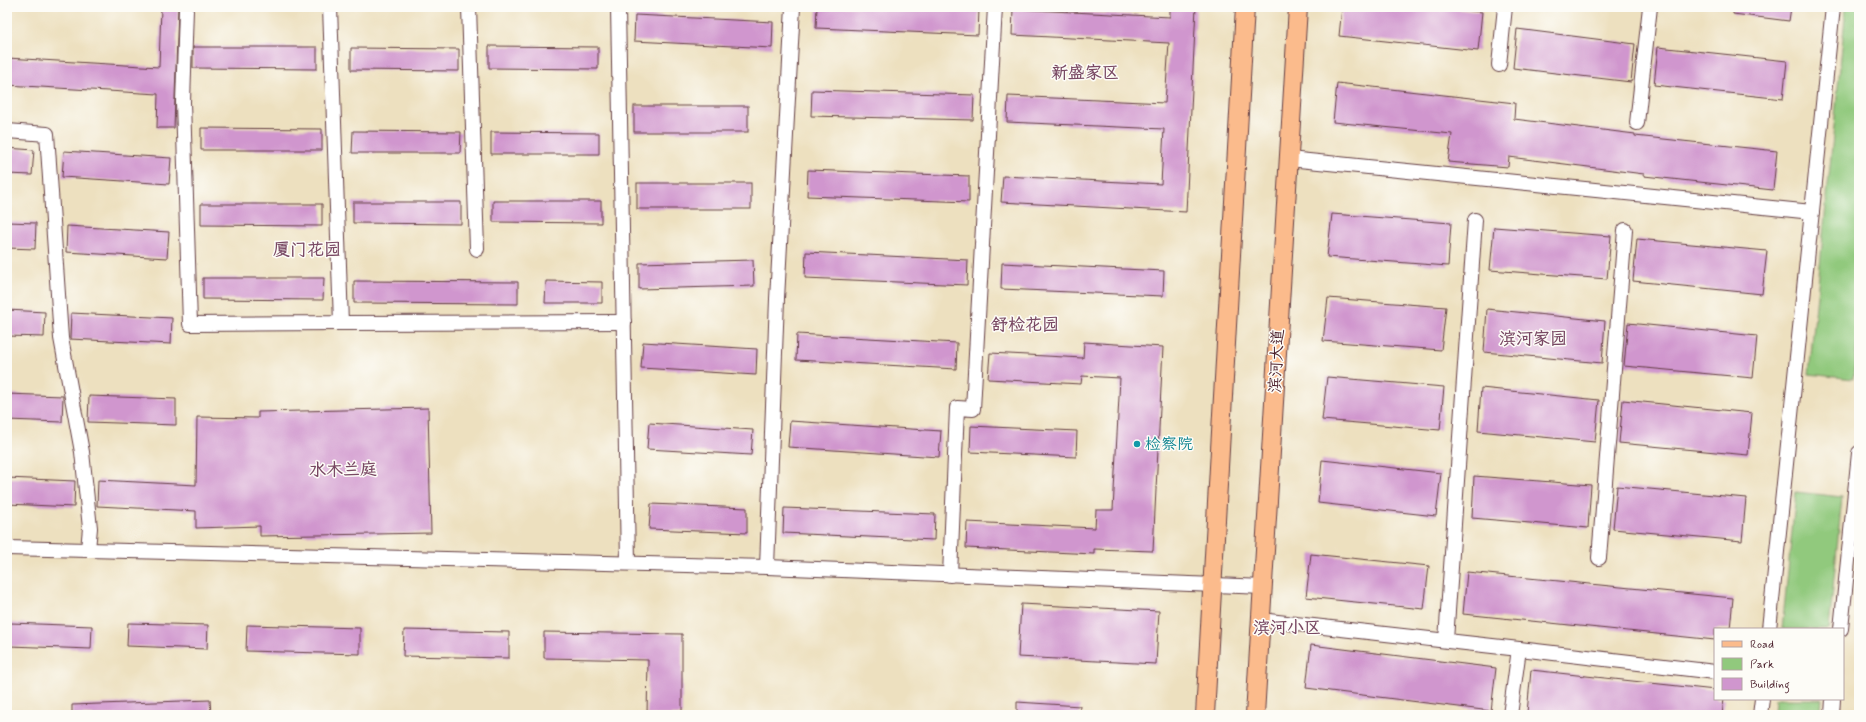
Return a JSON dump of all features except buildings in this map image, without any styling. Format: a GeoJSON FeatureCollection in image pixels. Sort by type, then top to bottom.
{"type":"FeatureCollection","features":[{"type":"Feature","properties":{"kind":"main road"},"geometry":{"type":"LineString","coordinates":[[1205,715],[1245,7]]}},
{"type":"Feature","properties":{"kind":"main road","name":"滨河大道"},"geometry":{"type":"LineString","coordinates":[[1255,715],[1260,620],[1264,587],[1298,7]]}},
{"type":"Feature","properties":{"kind":"street"},"geometry":{"type":"LineString","coordinates":[[330,7],[341,323]]}},
{"type":"Feature","properties":{"kind":"street"},"geometry":{"type":"LineString","coordinates":[[469,7],[477,249]]}},
{"type":"Feature","properties":{"kind":"street"},"geometry":{"type":"LineString","coordinates":[[618,7],[628,563]]}},
{"type":"Feature","properties":{"kind":"street"},"geometry":{"type":"LineString","coordinates":[[767,567],[777,299],[793,7]]}},
{"type":"Feature","properties":{"kind":"street"},"geometry":{"type":"LineString","coordinates":[[950,575],[957,408],[973,408],[995,7]]}},
{"type":"Feature","properties":{"kind":"street"},"geometry":{"type":"LineString","coordinates":[[1499,65],[1505,7]]}},
{"type":"Feature","properties":{"kind":"street"},"geometry":{"type":"LineString","coordinates":[[1637,124],[1650,7]]}},
{"type":"Feature","properties":{"kind":"street"},"geometry":{"type":"LineString","coordinates":[[1769,628],[1833,7]]}},
{"type":"Feature","properties":{"kind":"street"},"geometry":{"type":"LineString","coordinates":[[186,9],[184,102],[190,324],[624,322]]}},
{"type":"Feature","properties":{"kind":"street"},"geometry":{"type":"LineString","coordinates":[[7,131],[47,134],[61,338],[82,452],[90,528],[88,549]]}},
{"type":"Feature","properties":{"kind":"street"},"geometry":{"type":"LineString","coordinates":[[1289,159],[1812,212]]}},
{"type":"Feature","properties":{"kind":"street"},"geometry":{"type":"LineString","coordinates":[[1446,640],[1475,220]]}},
{"type":"Feature","properties":{"kind":"street"},"geometry":{"type":"LineString","coordinates":[[1599,558],[1625,230]]}},
{"type":"Feature","properties":{"kind":"street"},"geometry":{"type":"LineString","coordinates":[[1841,628],[1859,453]]}},
{"type":"Feature","properties":{"kind":"street"},"geometry":{"type":"LineString","coordinates":[[7,548],[767,567],[1264,587]]}},
{"type":"Feature","properties":{"kind":"street"},"geometry":{"type":"LineString","coordinates":[[1260,620],[1446,640],[1714,672]]}},
{"type":"Feature","properties":{"kind":"street"},"geometry":{"type":"LineString","coordinates":[[1510,715],[1519,649]]}},
{"type":"Feature","properties":{"kind":"street"},"geometry":{"type":"LineString","coordinates":[[1760,715],[1762,700]]}},
{"type":"Feature","properties":{"kind":"street"},"geometry":{"type":"LineString","coordinates":[[1832,715],[1833,700]]}},
{"type":"Feature","properties":{"kind":"green space"},"geometry":{"type":"Polygon","coordinates":[[[1846,7],[1859,7],[1859,328],[1853,379],[1809,374],[1846,7]]]}},
{"type":"Feature","properties":{"kind":"green space"},"geometry":{"type":"Polygon","coordinates":[[[1796,492],[1842,497],[1829,628],[1782,628],[1796,492]]]}},
{"type":"Feature","properties":{"kind":"green space"},"geometry":{"type":"Polygon","coordinates":[[[1775,700],[1822,700],[1820,715],[1774,715],[1775,700]]]}},
{"type":"Feature","properties":{"kind":"place","name":"检察院"},"geometry":{"type":"Point","coordinates":[1137,444]}},
{"type":"Feature","properties":{"kind":"district","name":"新盛家区"},"geometry":{"type":"Point","coordinates":[1085,73]}},
{"type":"Feature","properties":{"kind":"district","name":"厦门花园"},"geometry":{"type":"Point","coordinates":[307,250]}},
{"type":"Feature","properties":{"kind":"district","name":"舒检花园"},"geometry":{"type":"Point","coordinates":[1025,325]}},
{"type":"Feature","properties":{"kind":"district","name":"滨河家园"},"geometry":{"type":"Point","coordinates":[1533,339]}},
{"type":"Feature","properties":{"kind":"district","name":"水木兰庭"},"geometry":{"type":"Point","coordinates":[343,470]}},
{"type":"Feature","properties":{"kind":"district","name":"滨河小区"},"geometry":{"type":"Point","coordinates":[1287,628]}}]}
